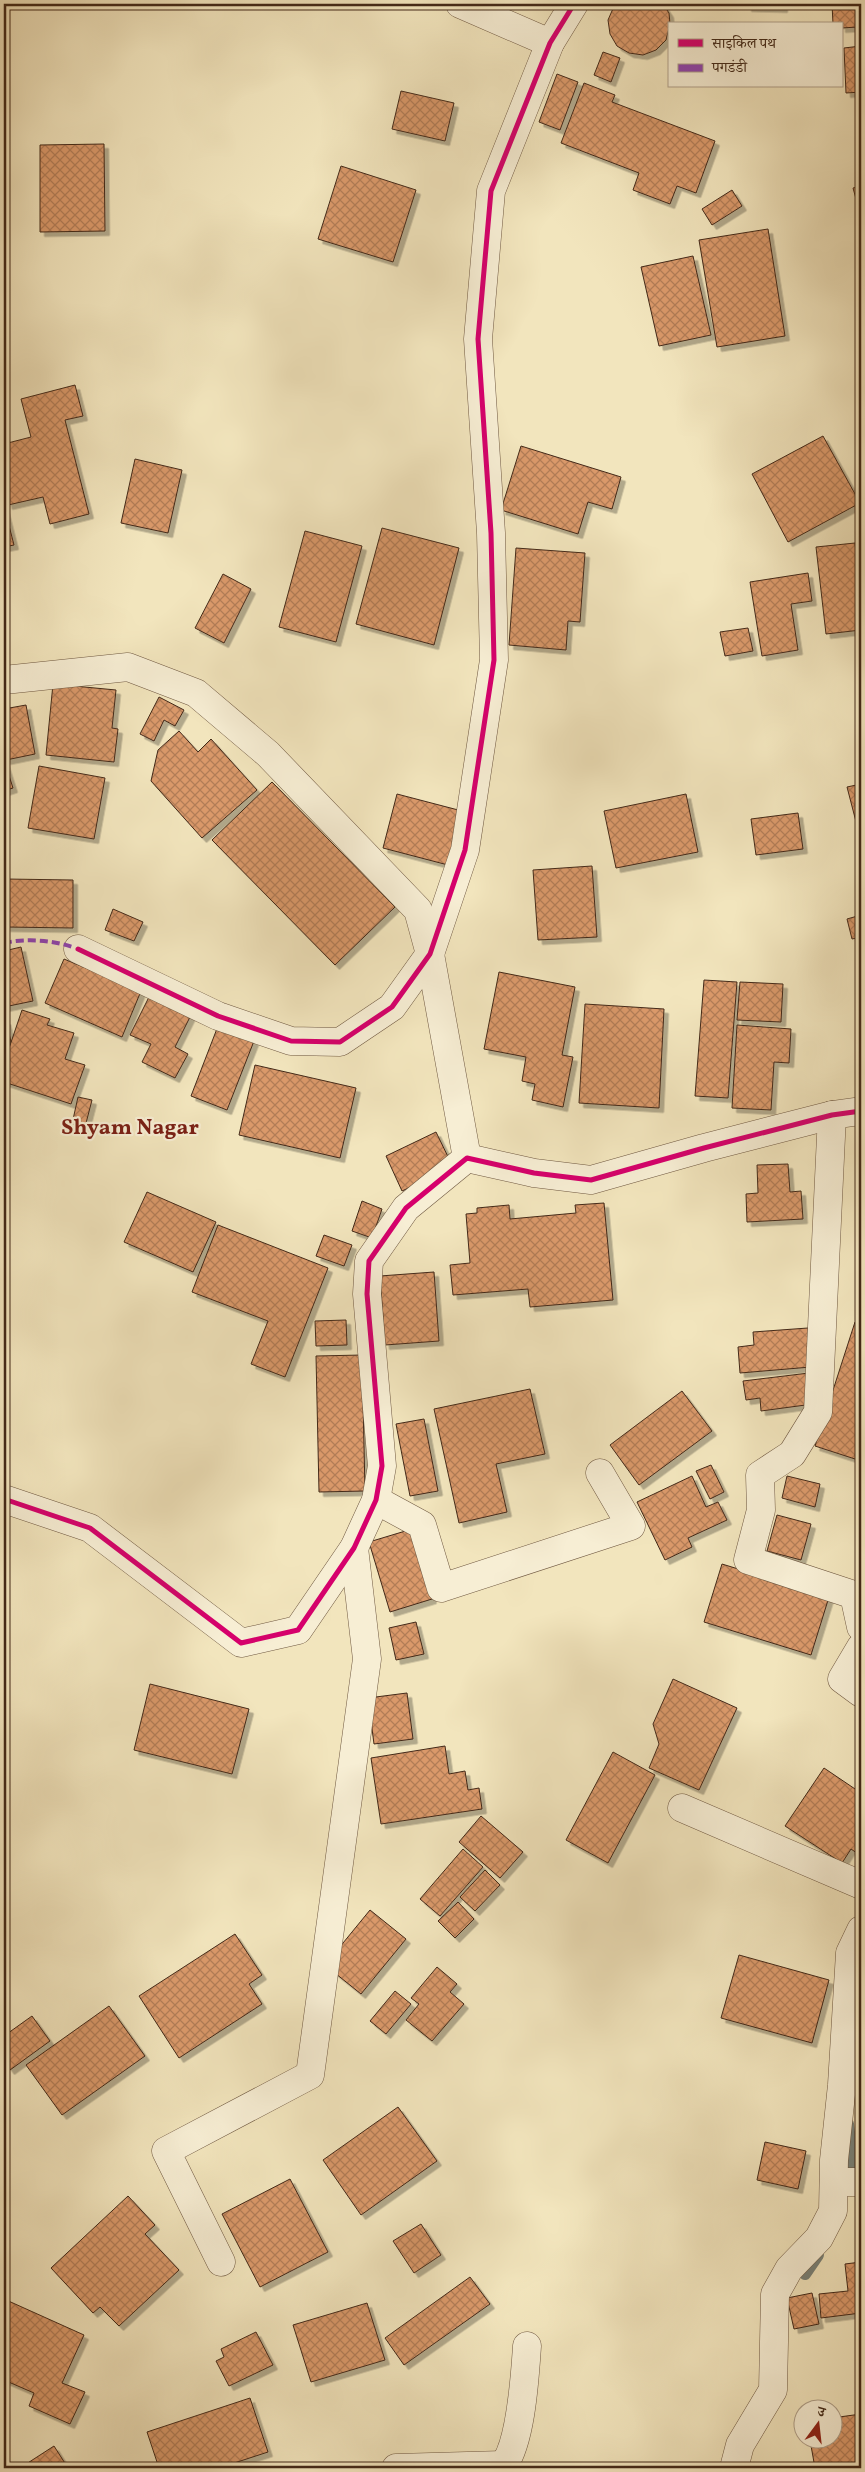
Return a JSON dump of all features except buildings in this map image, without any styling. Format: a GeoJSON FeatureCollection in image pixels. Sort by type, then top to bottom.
{"type":"FeatureCollection","features":[{"type":"Feature","properties":{"kind":"street"},"geometry":{"type":"LineString","coordinates":[[460,4],[550,43]]}},
{"type":"Feature","properties":{"kind":"street"},"geometry":{"type":"LineString","coordinates":[[78,949],[218,1016],[291,1041],[340,1042],[392,1007],[430,954],[465,850],[494,660],[491,533],[478,339],[490,191],[550,43],[574,4]]}},
{"type":"Feature","properties":{"kind":"street"},"geometry":{"type":"LineString","coordinates":[[4,680],[128,667],[196,693],[268,754],[418,910],[430,954],[467,1158]]}},
{"type":"Feature","properties":{"kind":"street"},"geometry":{"type":"LineString","coordinates":[[467,1158],[534,1173],[591,1180],[832,1115],[861,1111]]}},
{"type":"Feature","properties":{"kind":"street"},"geometry":{"type":"LineString","coordinates":[[832,1115],[818,1412],[792,1454],[760,1475],[761,1510],[748,1560],[854,1595],[861,1627]]}},
{"type":"Feature","properties":{"kind":"street"},"geometry":{"type":"LineString","coordinates":[[4,1499],[90,1528],[241,1643],[298,1630],[354,1548],[376,1500],[382,1466],[367,1294],[369,1261],[406,1208],[467,1158]]}},
{"type":"Feature","properties":{"kind":"street"},"geometry":{"type":"LineString","coordinates":[[376,1500],[422,1525],[441,1588],[631,1526],[600,1474]]}},
{"type":"Feature","properties":{"kind":"street"},"geometry":{"type":"LineString","coordinates":[[221,2262],[166,2151],[310,2075],[367,1659],[354,1548]]}},
{"type":"Feature","properties":{"kind":"street"},"geometry":{"type":"LineString","coordinates":[[861,1647],[842,1679],[861,1693]]}},
{"type":"Feature","properties":{"kind":"street"},"geometry":{"type":"LineString","coordinates":[[682,1808],[861,1885]]}},
{"type":"Feature","properties":{"kind":"street"},"geometry":{"type":"LineString","coordinates":[[734,2468],[740,2444],[772,2390],[775,2294],[789,2268],[819,2238],[833,2211],[850,1953],[861,1930]]}},
{"type":"Feature","properties":{"kind":"street"},"geometry":{"type":"LineString","coordinates":[[834,2182],[861,2182]]}},
{"type":"Feature","properties":{"kind":"street"},"geometry":{"type":"LineString","coordinates":[[396,2468],[502,2467],[510,2455],[522,2403],[527,2346]]}},
{"type":"Feature","properties":{"kind":"waterway"},"geometry":{"type":"LineString","coordinates":[[845,2183],[852,2156],[848,2124]]}},
{"type":"Feature","properties":{"kind":"waterway"},"geometry":{"type":"LineString","coordinates":[[805,2274],[818,2255]]}},
{"type":"Feature","properties":{"kind":"marked path"},"geometry":{"type":"LineString","coordinates":[[4,943],[41,941],[78,949]]}},
{"type":"Feature","properties":{"kind":"cycle path"},"geometry":{"type":"LineString","coordinates":[[78,949],[218,1016],[291,1041],[340,1042],[392,1007],[430,954],[465,850],[494,660],[491,533],[478,339],[491,191],[550,43],[574,4]]}},
{"type":"Feature","properties":{"kind":"cycle path"},"geometry":{"type":"LineString","coordinates":[[4,1499],[90,1528],[241,1643],[298,1630],[354,1548],[376,1500],[382,1466],[367,1294],[369,1261],[406,1208],[467,1158],[534,1173],[591,1180],[832,1115],[861,1111]]}},
{"type":"Feature","properties":{"kind":"district","name":"Shyam Nagar"},"geometry":{"type":"Point","coordinates":[130,1126]}}]}
